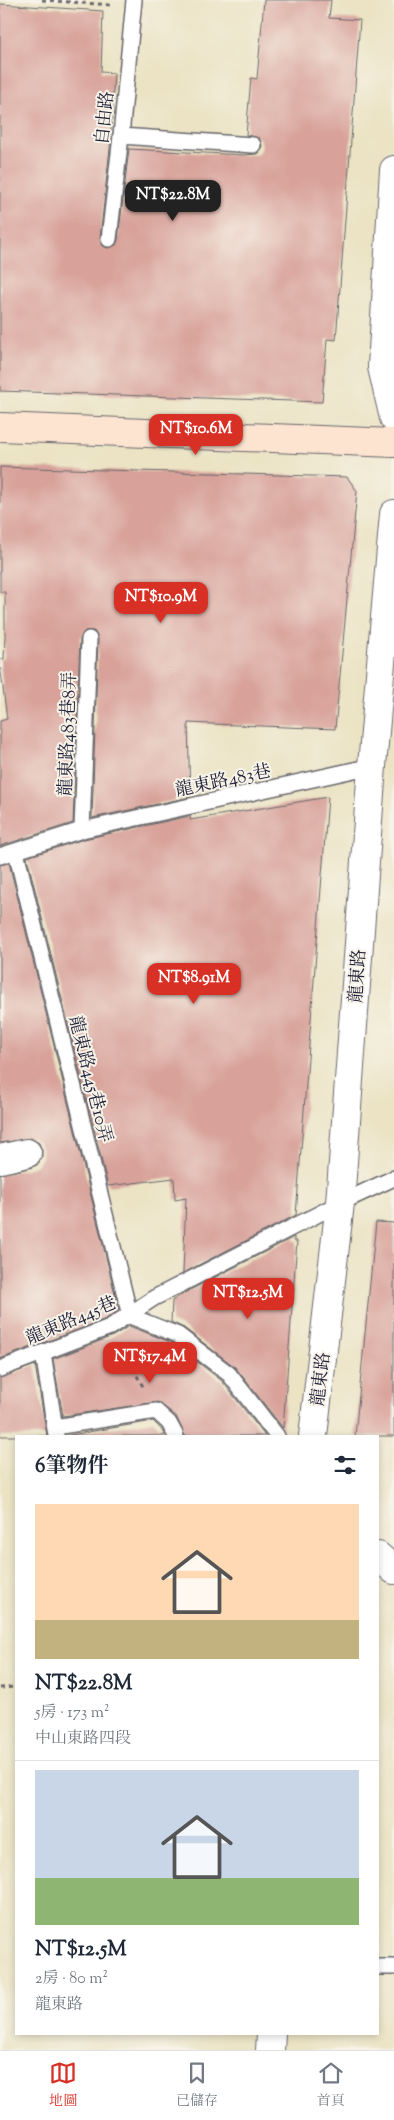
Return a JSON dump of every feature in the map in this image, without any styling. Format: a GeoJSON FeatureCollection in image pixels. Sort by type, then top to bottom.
{"type":"FeatureCollection","features":[{"type":"Feature","properties":{"kind":"main road"},"geometry":{"type":"LineString","coordinates":[[0,427],[394,443]]}},
{"type":"Feature","properties":{"kind":"street"},"geometry":{"type":"LineString","coordinates":[[394,170],[382,367],[394,418]]}},
{"type":"Feature","properties":{"kind":"street","name":"龍東路"},"geometry":{"type":"LineString","coordinates":[[313,1435],[340,1203],[372,766],[394,514]]}},
{"type":"Feature","properties":{"kind":"street"},"geometry":{"type":"LineString","coordinates":[[0,1159],[27,1153]]}},
{"type":"Feature","properties":{"kind":"street"},"geometry":{"type":"LineString","coordinates":[[270,2050],[271,2035]]}},
{"type":"Feature","properties":{"kind":"lane","name":"自由路"},"geometry":{"type":"LineString","coordinates":[[109,239],[134,3]]}},
{"type":"Feature","properties":{"kind":"lane"},"geometry":{"type":"LineString","coordinates":[[121,136],[253,145]]}},
{"type":"Feature","properties":{"kind":"lane","name":"龍東路483巷8弄"},"geometry":{"type":"LineString","coordinates":[[82,830],[89,639]]}},
{"type":"Feature","properties":{"kind":"lane","name":"龍東路483巷"},"geometry":{"type":"LineString","coordinates":[[0,856],[82,830],[372,766]]}},
{"type":"Feature","properties":{"kind":"lane","name":"龍東路445巷10弄"},"geometry":{"type":"LineString","coordinates":[[16,852],[130,1316]]}},
{"type":"Feature","properties":{"kind":"lane","name":"龍東路445巷"},"geometry":{"type":"LineString","coordinates":[[0,1369],[110,1327],[130,1316],[154,1298],[340,1203],[394,1178]]}},
{"type":"Feature","properties":{"kind":"lane"},"geometry":{"type":"LineString","coordinates":[[130,1316],[178,1335],[229,1374],[276,1435]]}},
{"type":"Feature","properties":{"kind":"lane"},"geometry":{"type":"LineString","coordinates":[[44,1352],[56,1431],[156,1412],[169,1423],[175,1435]]}},
{"type":"Feature","properties":{"kind":"lane"},"geometry":{"type":"LineString","coordinates":[[379,1967],[394,1968]]}},
{"type":"Feature","properties":{"kind":"path"},"geometry":{"type":"LineString","coordinates":[[42,0],[134,3]]}},
{"type":"Feature","properties":{"kind":"path"},"geometry":{"type":"LineString","coordinates":[[110,1327],[156,1412]]}},
{"type":"Feature","properties":{"kind":"path"},"geometry":{"type":"LineString","coordinates":[[0,1688],[15,1687]]}},
{"type":"Feature","properties":{"kind":"building"},"geometry":{"type":"Polygon","coordinates":[[[264,0],[331,0],[329,18],[360,20],[336,340],[327,339],[322,402],[0,391],[0,4],[103,11],[101,72],[114,73],[110,148],[100,238],[103,246],[108,248],[116,245],[118,240],[129,149],[244,155],[257,154],[261,150],[262,145],[259,138],[246,135],[251,78],[257,79],[264,0]]]}},
{"type":"Feature","properties":{"kind":"building"},"geometry":{"type":"Polygon","coordinates":[[[0,467],[347,477],[357,491],[335,729],[188,723],[190,797],[92,818],[98,639],[94,631],[85,631],[80,639],[73,823],[0,846],[0,721],[7,719],[0,664],[0,659],[4,659],[5,592],[0,592],[0,467]]]}},
{"type":"Feature","properties":{"kind":"building"},"geometry":{"type":"Polygon","coordinates":[[[328,797],[296,1215],[183,1273],[186,1198],[175,1200],[174,1178],[108,1186],[27,857],[84,839],[190,816],[190,820],[328,797]]]}},
{"type":"Feature","properties":{"kind":"building"},"geometry":{"type":"Polygon","coordinates":[[[9,863],[119,1310],[106,1319],[0,1359],[0,1174],[30,1168],[37,1165],[42,1158],[42,1150],[39,1143],[31,1138],[0,1143],[0,865],[9,863]]]}},
{"type":"Feature","properties":{"kind":"building"},"geometry":{"type":"Polygon","coordinates":[[[376,1222],[394,1223],[394,1436],[355,1435],[376,1222]]]}},
{"type":"Feature","properties":{"kind":"building"},"geometry":{"type":"Polygon","coordinates":[[[294,1237],[294,1241],[297,1241],[283,1428],[235,1367],[184,1328],[171,1322],[172,1301],[182,1294],[294,1237]]]}},
{"type":"Feature","properties":{"kind":"building"},"geometry":{"type":"Polygon","coordinates":[[[129,1326],[173,1343],[222,1381],[264,1435],[185,1435],[176,1416],[158,1402],[63,1416],[53,1359],[113,1336],[129,1326]]]}},
{"type":"Feature","properties":{"kind":"building"},"geometry":{"type":"Polygon","coordinates":[[[35,1365],[47,1435],[0,1436],[0,1378],[35,1365]]]}},
{"type":"Feature","properties":{"kind":"building"},"geometry":{"type":"Polygon","coordinates":[[[153,1421],[164,1435],[71,1435],[153,1421]]]}}]}
